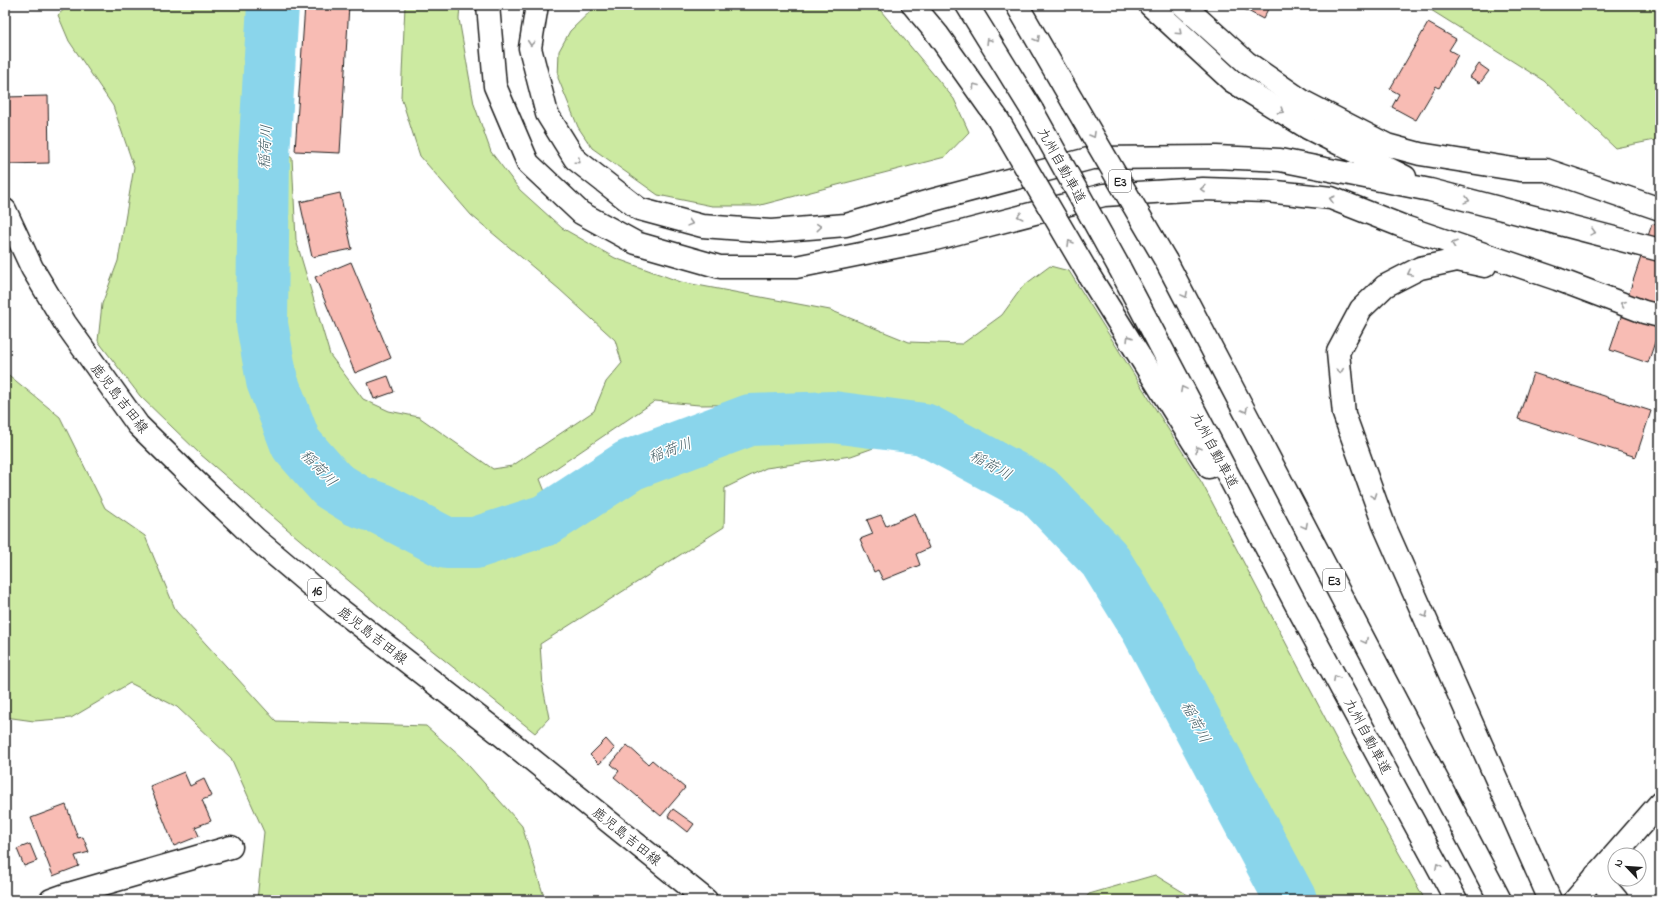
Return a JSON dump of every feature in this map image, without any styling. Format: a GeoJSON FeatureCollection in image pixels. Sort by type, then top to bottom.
{"type":"FeatureCollection","features":[{"type":"Feature","properties":{"kind":"main road"},"geometry":{"type":"LineString","coordinates":[[488,5],[495,86],[528,163],[580,214],[636,243],[720,267],[796,267],[935,239],[1104,195],[1203,189],[1267,191],[1331,198],[1402,226],[1557,279],[1644,312],[1660,316]]}},
{"type":"Feature","properties":{"kind":"main road"},"geometry":{"type":"LineString","coordinates":[[537,5],[530,48],[547,114],[575,159],[638,209],[702,226],[771,231],[846,225],[933,200],[1092,158],[1216,157],[1280,160],[1430,190],[1660,250]]}},
{"type":"Feature","properties":{"kind":"main road"},"geometry":{"type":"LineString","coordinates":[[913,5],[938,35],[997,118],[1090,277],[1300,612]]}},
{"type":"Feature","properties":{"kind":"main road","name":"九州自動車道"},"geometry":{"type":"LineString","coordinates":[[966,5],[1032,110],[1119,267],[1300,612],[1456,900]]}},
{"type":"Feature","properties":{"kind":"main road","name":"E3"},"geometry":{"type":"LineString","coordinates":[[1017,5],[1166,261],[1500,900]]}},
{"type":"Feature","properties":{"kind":"main road"},"geometry":{"type":"LineString","coordinates":[[1150,5],[1232,81],[1308,128],[1430,190]]}},
{"type":"Feature","properties":{"kind":"main road"},"geometry":{"type":"LineString","coordinates":[[1183,5],[1253,67],[1304,102],[1387,144],[1420,154],[1520,170],[1546,170],[1660,209]]}},
{"type":"Feature","properties":{"kind":"main road","name":"鹿児島吉田線"},"geometry":{"type":"LineString","coordinates":[[5,210],[32,268],[65,323],[138,425],[256,539],[334,605],[499,733],[706,900]]}},
{"type":"Feature","properties":{"kind":"main road"},"geometry":{"type":"LineString","coordinates":[[1550,900],[1384,525],[1344,414],[1338,352],[1361,309],[1385,286],[1420,268],[1457,260],[1557,279]]}},
{"type":"Feature","properties":{"kind":"main road"},"geometry":{"type":"LineString","coordinates":[[1575,900],[1660,803]]}},
{"type":"Feature","properties":{"kind":"main road"},"geometry":{"type":"LineString","coordinates":[[51,900],[231,847]]}},
{"type":"Feature","properties":{"kind":"main road"},"geometry":{"type":"LineString","coordinates":[[1596,875],[1617,900]]}},
{"type":"Feature","properties":{"kind":"green space"},"geometry":{"type":"Polygon","coordinates":[[[69,5],[265,5],[253,145],[257,155],[292,157],[296,240],[330,355],[363,399],[389,411],[419,417],[493,469],[512,466],[594,411],[606,382],[622,363],[615,340],[559,289],[471,215],[420,156],[401,97],[405,5],[460,5],[459,19],[474,104],[491,152],[520,190],[562,228],[615,258],[681,282],[830,310],[909,342],[962,344],[1002,315],[1023,286],[1050,266],[1069,271],[1202,483],[1344,754],[1425,900],[1309,900],[1127,564],[1069,500],[1001,451],[957,428],[887,407],[799,404],[699,405],[655,401],[540,479],[557,522],[640,453],[697,430],[824,425],[872,431],[882,445],[851,456],[766,468],[725,488],[724,527],[540,644],[543,687],[549,718],[535,733],[418,639],[200,454],[140,396],[98,341],[102,304],[118,261],[134,167],[113,106],[69,41],[58,15],[69,5]]]}},
{"type":"Feature","properties":{"kind":"green space"},"geometry":{"type":"Polygon","coordinates":[[[597,5],[876,5],[954,99],[969,132],[945,157],[757,206],[712,206],[658,195],[592,148],[578,127],[558,78],[559,51],[570,31],[597,5]]]}},
{"type":"Feature","properties":{"kind":"green space"},"geometry":{"type":"Polygon","coordinates":[[[1423,5],[1660,5],[1660,139],[1615,148],[1544,81],[1423,5]]]}},
{"type":"Feature","properties":{"kind":"green space"},"geometry":{"type":"Polygon","coordinates":[[[5,372],[60,417],[105,508],[145,536],[176,611],[276,721],[426,726],[462,758],[522,826],[545,900],[257,900],[264,832],[231,758],[177,707],[130,683],[71,718],[34,721],[5,717],[5,372]]]}},
{"type":"Feature","properties":{"kind":"green space"},"geometry":{"type":"Polygon","coordinates":[[[1155,875],[1196,900],[1084,900],[1089,894],[1155,875]]]}},
{"type":"Feature","properties":{"kind":"building"},"geometry":{"type":"Polygon","coordinates":[[[305,5],[349,5],[340,153],[295,151],[305,5]]]}},
{"type":"Feature","properties":{"kind":"building"},"geometry":{"type":"Polygon","coordinates":[[[1246,5],[1270,5],[1263,19],[1244,9],[1246,5]]]}},
{"type":"Feature","properties":{"kind":"building"},"geometry":{"type":"Polygon","coordinates":[[[1428,23],[1456,39],[1449,50],[1458,55],[1439,88],[1436,86],[1416,120],[1392,107],[1399,94],[1390,89],[1428,23]]]}},
{"type":"Feature","properties":{"kind":"building"},"geometry":{"type":"Polygon","coordinates":[[[1479,64],[1489,71],[1480,83],[1470,77],[1479,64]]]}},
{"type":"Feature","properties":{"kind":"building"},"geometry":{"type":"Polygon","coordinates":[[[48,96],[49,163],[7,164],[5,97],[48,96]]]}},
{"type":"Feature","properties":{"kind":"building"},"geometry":{"type":"Polygon","coordinates":[[[340,193],[352,249],[312,257],[300,202],[340,193]]]}},
{"type":"Feature","properties":{"kind":"building"},"geometry":{"type":"Polygon","coordinates":[[[1652,224],[1660,226],[1660,327],[1648,363],[1610,350],[1652,224]]]}},
{"type":"Feature","properties":{"kind":"building"},"geometry":{"type":"Polygon","coordinates":[[[351,262],[391,358],[355,373],[315,277],[351,262]]]}},
{"type":"Feature","properties":{"kind":"building"},"geometry":{"type":"Polygon","coordinates":[[[1533,373],[1651,411],[1636,457],[1518,419],[1533,373]]]}},
{"type":"Feature","properties":{"kind":"building"},"geometry":{"type":"Polygon","coordinates":[[[388,376],[394,392],[374,399],[368,383],[388,376]]]}},
{"type":"Feature","properties":{"kind":"building"},"geometry":{"type":"Polygon","coordinates":[[[915,513],[929,548],[916,554],[920,565],[883,580],[878,570],[874,572],[860,539],[873,534],[867,520],[881,515],[886,526],[915,513]]]}},
{"type":"Feature","properties":{"kind":"building"},"geometry":{"type":"Polygon","coordinates":[[[606,739],[615,749],[599,764],[590,755],[606,739]]]}},
{"type":"Feature","properties":{"kind":"building"},"geometry":{"type":"Polygon","coordinates":[[[627,745],[648,764],[652,760],[685,788],[661,816],[614,777],[619,771],[611,764],[627,745]]]}},
{"type":"Feature","properties":{"kind":"building"},"geometry":{"type":"Polygon","coordinates":[[[184,772],[190,786],[204,779],[212,796],[202,800],[211,821],[195,827],[199,836],[174,846],[150,786],[184,772]]]}},
{"type":"Feature","properties":{"kind":"building"},"geometry":{"type":"Polygon","coordinates":[[[66,805],[78,838],[83,837],[89,852],[75,856],[79,866],[53,876],[31,818],[66,805]]]}},
{"type":"Feature","properties":{"kind":"building"},"geometry":{"type":"Polygon","coordinates":[[[673,809],[694,824],[688,832],[668,816],[673,809]]]}},
{"type":"Feature","properties":{"kind":"building"},"geometry":{"type":"Polygon","coordinates":[[[30,844],[37,861],[24,866],[17,849],[30,844]]]}},
{"type":"Feature","properties":{"kind":"waterway","name":"稲荷川"},"geometry":{"type":"LineString","coordinates":[[273,5],[264,156],[262,324],[272,381],[296,444],[332,485],[358,501],[381,509],[446,543],[475,543],[546,520],[630,465],[750,420],[833,417],[924,429],[1039,491],[1104,559],[1147,629],[1291,900]]}}]}
